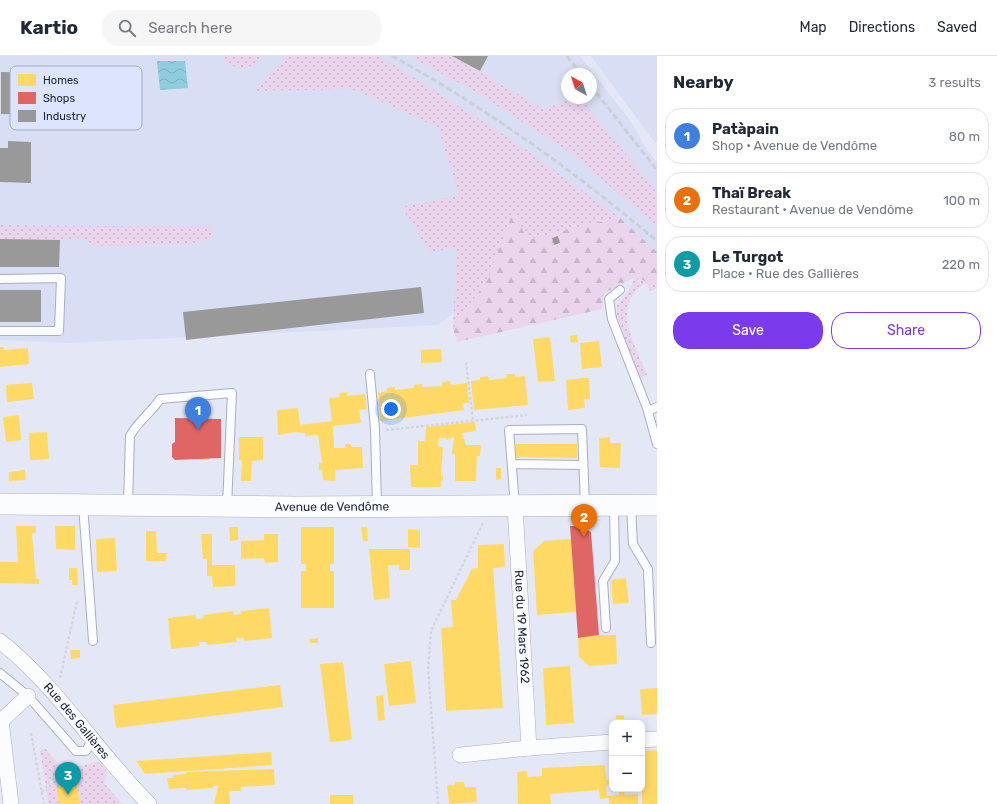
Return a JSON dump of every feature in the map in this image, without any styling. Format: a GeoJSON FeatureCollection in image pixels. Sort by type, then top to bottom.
{"type":"FeatureCollection","features":[{"type":"Feature","properties":{"kind":"main road","name":"Avenue de Vendôme"},"geometry":{"type":"LineString","coordinates":[[2,504],[377,507],[657,505]]}},
{"type":"Feature","properties":{"kind":"street","name":"Rue du 19 Mars 1962"},"geometry":{"type":"LineString","coordinates":[[515,506],[529,748]]}},
{"type":"Feature","properties":{"kind":"street","name":"Rue des Gallières"},"geometry":{"type":"LineString","coordinates":[[0,641],[48,685],[116,768],[149,804]]}},
{"type":"Feature","properties":{"kind":"street"},"geometry":{"type":"LineString","coordinates":[[11,804],[1,721],[28,696]]}},
{"type":"Feature","properties":{"kind":"street"},"geometry":{"type":"LineString","coordinates":[[645,740],[657,739]]}},
{"type":"Feature","properties":{"kind":"street"},"geometry":{"type":"LineString","coordinates":[[460,755],[609,742]]}},
{"type":"Feature","properties":{"kind":"lane"},"geometry":{"type":"LineString","coordinates":[[0,278],[61,278],[59,331],[0,331]]}},
{"type":"Feature","properties":{"kind":"lane"},"geometry":{"type":"LineString","coordinates":[[620,290],[609,299],[612,319],[648,411],[657,444]]}},
{"type":"Feature","properties":{"kind":"lane"},"geometry":{"type":"LineString","coordinates":[[370,374],[375,431],[377,507]]}},
{"type":"Feature","properties":{"kind":"lane"},"geometry":{"type":"LineString","coordinates":[[128,505],[130,436],[135,427],[152,411],[160,400],[232,392],[227,506]]}},
{"type":"Feature","properties":{"kind":"lane"},"geometry":{"type":"LineString","coordinates":[[648,411],[657,407]]}},
{"type":"Feature","properties":{"kind":"lane"},"geometry":{"type":"LineString","coordinates":[[515,506],[509,430],[582,429],[585,505]]}},
{"type":"Feature","properties":{"kind":"lane"},"geometry":{"type":"LineString","coordinates":[[512,464],[583,464]]}},
{"type":"Feature","properties":{"kind":"lane"},"geometry":{"type":"LineString","coordinates":[[83,505],[93,641]]}},
{"type":"Feature","properties":{"kind":"lane"},"geometry":{"type":"LineString","coordinates":[[606,628],[603,581],[615,561],[622,505]]}},
{"type":"Feature","properties":{"kind":"lane"},"geometry":{"type":"LineString","coordinates":[[622,505],[633,544],[648,569],[651,643]]}},
{"type":"Feature","properties":{"kind":"lane"},"geometry":{"type":"LineString","coordinates":[[0,673],[28,696],[76,751],[86,752],[93,739]]}},
{"type":"Feature","properties":{"kind":"path"},"geometry":{"type":"LineString","coordinates":[[466,362],[473,421]]}},
{"type":"Feature","properties":{"kind":"path"},"geometry":{"type":"LineString","coordinates":[[375,431],[527,415]]}},
{"type":"Feature","properties":{"kind":"path"},"geometry":{"type":"LineString","coordinates":[[438,804],[428,667],[431,631],[491,506]]}},
{"type":"Feature","properties":{"kind":"path"},"geometry":{"type":"LineString","coordinates":[[60,682],[79,596]]}},
{"type":"Feature","properties":{"kind":"path"},"geometry":{"type":"LineString","coordinates":[[31,733],[44,804]]}},
{"type":"Feature","properties":{"kind":"path"},"geometry":{"type":"LineString","coordinates":[[42,793],[63,766]]}},
{"type":"Feature","properties":{"kind":"shaded area"},"geometry":{"type":"Polygon","coordinates":[[[0,56],[580,56],[589,68],[561,68],[561,104],[597,104],[597,78],[632,123],[646,149],[657,162],[657,262],[594,207],[438,325],[68,343],[0,340],[0,56]]]}},
{"type":"Feature","properties":{"kind":"shaded area"},"geometry":{"type":"Polygon","coordinates":[[[591,56],[657,56],[657,142],[655,143],[591,56]]]}},
{"type":"Feature","properties":{"kind":"green space"},"geometry":{"type":"Polygon","coordinates":[[[222,56],[262,56],[253,65],[242,68],[231,65],[222,56]]]}},
{"type":"Feature","properties":{"kind":"green space"},"geometry":{"type":"Polygon","coordinates":[[[283,56],[377,56],[396,66],[515,142],[619,217],[528,240],[513,213],[488,279],[453,328],[457,248],[429,252],[402,207],[459,196],[438,127],[352,89],[255,91],[284,59],[283,56]]]}},
{"type":"Feature","properties":{"kind":"green space"},"geometry":{"type":"Polygon","coordinates":[[[409,56],[452,56],[545,110],[561,102],[561,104],[585,104],[657,192],[657,226],[569,152],[476,92],[409,56]]]}},
{"type":"Feature","properties":{"kind":"green space"},"geometry":{"type":"Polygon","coordinates":[[[513,212],[528,240],[619,217],[657,252],[657,286],[635,277],[604,293],[602,309],[457,342],[453,328],[488,279],[513,212]]]}},
{"type":"Feature","properties":{"kind":"green space"},"geometry":{"type":"Polygon","coordinates":[[[0,225],[212,227],[213,238],[189,244],[96,246],[81,238],[60,240],[0,239],[0,225]]]}},
{"type":"Feature","properties":{"kind":"green space"},"geometry":{"type":"Polygon","coordinates":[[[635,277],[657,286],[657,288],[651,291],[645,283],[635,293],[629,303],[627,314],[628,326],[647,375],[639,378],[617,315],[617,305],[627,294],[635,277]]]}},
{"type":"Feature","properties":{"kind":"green space"},"geometry":{"type":"Polygon","coordinates":[[[45,748],[60,767],[46,787],[40,751],[45,748]]]}},
{"type":"Feature","properties":{"kind":"green space"},"geometry":{"type":"Polygon","coordinates":[[[99,762],[107,772],[104,783],[122,804],[80,804],[77,784],[57,787],[59,804],[48,804],[46,790],[62,769],[99,762]]]}},
{"type":"Feature","properties":{"kind":"water"},"geometry":{"type":"Polygon","coordinates":[[[157,61],[185,61],[188,88],[160,90],[157,61]]]}},
{"type":"Feature","properties":{"kind":"building: Homes"},"geometry":{"type":"Polygon","coordinates":[[[577,335],[578,342],[571,343],[570,336],[577,335]]]}},
{"type":"Feature","properties":{"kind":"building: Homes"},"geometry":{"type":"Polygon","coordinates":[[[550,337],[555,381],[538,382],[533,339],[550,337]]]}},
{"type":"Feature","properties":{"kind":"building: Homes"},"geometry":{"type":"Polygon","coordinates":[[[599,341],[602,367],[582,369],[580,343],[599,341]]]}},
{"type":"Feature","properties":{"kind":"building: Homes"},"geometry":{"type":"Polygon","coordinates":[[[0,347],[3,347],[4,350],[28,348],[29,364],[0,367],[0,347]]]}},
{"type":"Feature","properties":{"kind":"building: Homes"},"geometry":{"type":"Polygon","coordinates":[[[441,349],[442,362],[421,363],[421,350],[441,349]]]}},
{"type":"Feature","properties":{"kind":"building: Homes"},"geometry":{"type":"Polygon","coordinates":[[[506,374],[515,374],[515,377],[525,376],[528,405],[474,410],[471,381],[480,380],[480,377],[488,376],[489,380],[507,378],[506,374]]]}},
{"type":"Feature","properties":{"kind":"building: Homes"},"geometry":{"type":"Polygon","coordinates":[[[589,378],[590,399],[584,399],[585,408],[568,410],[566,380],[589,378]]]}},
{"type":"Feature","properties":{"kind":"building: Homes"},"geometry":{"type":"Polygon","coordinates":[[[450,381],[451,385],[467,383],[469,403],[463,403],[464,410],[381,421],[378,393],[387,391],[387,388],[395,387],[395,390],[414,388],[414,385],[422,384],[422,387],[442,386],[442,382],[450,381]]]}},
{"type":"Feature","properties":{"kind":"building: Homes"},"geometry":{"type":"Polygon","coordinates":[[[32,383],[34,399],[7,402],[6,385],[32,383]]]}},
{"type":"Feature","properties":{"kind":"building: Homes"},"geometry":{"type":"Polygon","coordinates":[[[347,392],[347,396],[365,394],[367,409],[359,410],[361,423],[333,426],[334,448],[345,448],[345,444],[351,444],[351,447],[362,447],[363,468],[335,470],[335,481],[323,480],[322,470],[319,470],[319,463],[322,463],[318,435],[305,436],[305,433],[295,432],[278,435],[277,410],[298,408],[300,425],[332,421],[329,398],[340,397],[339,393],[347,392]]]}},
{"type":"Feature","properties":{"kind":"building: Homes"},"geometry":{"type":"Polygon","coordinates":[[[192,407],[208,407],[208,415],[192,415],[192,407]]]}},
{"type":"Feature","properties":{"kind":"building: Homes"},"geometry":{"type":"Polygon","coordinates":[[[19,415],[21,440],[6,442],[3,417],[19,415]]]}},
{"type":"Feature","properties":{"kind":"building: Homes"},"geometry":{"type":"Polygon","coordinates":[[[475,422],[476,431],[462,433],[466,445],[481,445],[480,456],[477,456],[476,481],[455,481],[455,454],[452,454],[454,437],[446,440],[446,438],[439,438],[438,446],[443,447],[441,476],[443,476],[443,480],[441,481],[441,487],[411,487],[410,465],[418,465],[418,441],[425,441],[426,427],[475,422]]]}},
{"type":"Feature","properties":{"kind":"building: Homes"},"geometry":{"type":"Polygon","coordinates":[[[47,432],[49,459],[30,460],[29,433],[47,432]]]}},
{"type":"Feature","properties":{"kind":"building: Homes"},"geometry":{"type":"Polygon","coordinates":[[[239,437],[263,437],[263,460],[252,461],[251,481],[241,481],[242,460],[239,460],[239,437]]]}},
{"type":"Feature","properties":{"kind":"building: Homes"},"geometry":{"type":"Polygon","coordinates":[[[610,437],[610,443],[621,443],[620,468],[600,467],[599,438],[610,437]]]}},
{"type":"Feature","properties":{"kind":"building: Homes"},"geometry":{"type":"Polygon","coordinates":[[[516,444],[577,444],[577,458],[516,457],[516,444]]]}},
{"type":"Feature","properties":{"kind":"building: Homes"},"geometry":{"type":"Polygon","coordinates":[[[198,457],[209,457],[209,460],[195,460],[198,457]]]}},
{"type":"Feature","properties":{"kind":"building: Homes"},"geometry":{"type":"Polygon","coordinates":[[[496,468],[501,468],[501,479],[496,480],[496,468]]]}},
{"type":"Feature","properties":{"kind":"building: Homes"},"geometry":{"type":"Polygon","coordinates":[[[25,470],[26,480],[9,481],[9,472],[25,470]]]}},
{"type":"Feature","properties":{"kind":"building: Homes"},"geometry":{"type":"Polygon","coordinates":[[[16,526],[36,526],[36,533],[32,533],[36,579],[39,579],[39,584],[0,583],[0,562],[18,562],[16,526]]]}},
{"type":"Feature","properties":{"kind":"building: Homes"},"geometry":{"type":"Polygon","coordinates":[[[55,526],[75,526],[75,550],[56,549],[55,526]]]}},
{"type":"Feature","properties":{"kind":"building: Homes"},"geometry":{"type":"Polygon","coordinates":[[[229,527],[238,527],[238,540],[230,541],[229,527]]]}},
{"type":"Feature","properties":{"kind":"building: Homes"},"geometry":{"type":"Polygon","coordinates":[[[301,527],[334,527],[334,564],[330,564],[330,571],[334,571],[334,608],[301,608],[301,571],[306,571],[306,564],[301,564],[301,527]]]}},
{"type":"Feature","properties":{"kind":"building: Homes"},"geometry":{"type":"Polygon","coordinates":[[[361,527],[367,527],[368,541],[363,541],[361,527]]]}},
{"type":"Feature","properties":{"kind":"building: Homes"},"geometry":{"type":"Polygon","coordinates":[[[408,529],[420,530],[420,548],[408,547],[408,529]]]}},
{"type":"Feature","properties":{"kind":"building: Homes"},"geometry":{"type":"Polygon","coordinates":[[[146,531],[156,531],[157,553],[167,553],[166,561],[146,561],[146,531]]]}},
{"type":"Feature","properties":{"kind":"building: Homes"},"geometry":{"type":"Polygon","coordinates":[[[201,534],[212,534],[212,565],[235,565],[235,586],[213,587],[212,576],[207,576],[207,559],[203,559],[201,534]]]}},
{"type":"Feature","properties":{"kind":"building: Homes"},"geometry":{"type":"Polygon","coordinates":[[[264,534],[278,534],[278,562],[265,563],[264,558],[241,559],[241,541],[264,540],[264,534]]]}},
{"type":"Feature","properties":{"kind":"building: Homes"},"geometry":{"type":"Polygon","coordinates":[[[115,538],[117,571],[97,572],[96,539],[115,538]]]}},
{"type":"Feature","properties":{"kind":"building: Homes"},"geometry":{"type":"Polygon","coordinates":[[[571,539],[576,612],[537,615],[533,551],[544,541],[571,539]]]}},
{"type":"Feature","properties":{"kind":"building: Homes"},"geometry":{"type":"Polygon","coordinates":[[[504,544],[505,567],[493,568],[503,708],[446,711],[441,628],[453,627],[451,600],[456,600],[472,569],[478,568],[478,545],[504,544]]]}},
{"type":"Feature","properties":{"kind":"building: Homes"},"geometry":{"type":"Polygon","coordinates":[[[369,549],[410,549],[410,570],[399,570],[399,565],[388,565],[390,598],[374,600],[369,549]]]}},
{"type":"Feature","properties":{"kind":"building: Homes"},"geometry":{"type":"Polygon","coordinates":[[[69,568],[77,568],[78,585],[72,585],[72,580],[69,580],[69,568]]]}},
{"type":"Feature","properties":{"kind":"building: Homes"},"geometry":{"type":"Polygon","coordinates":[[[626,578],[629,603],[613,604],[611,580],[626,578]]]}},
{"type":"Feature","properties":{"kind":"building: Homes"},"geometry":{"type":"Polygon","coordinates":[[[269,608],[272,638],[244,641],[244,638],[236,638],[237,642],[207,645],[206,642],[199,642],[199,646],[171,649],[168,618],[196,615],[196,619],[204,618],[203,615],[233,611],[234,615],[241,614],[241,611],[269,608]]]}},
{"type":"Feature","properties":{"kind":"building: Homes"},"geometry":{"type":"Polygon","coordinates":[[[599,635],[616,635],[617,664],[589,666],[579,657],[578,638],[599,635]]]}},
{"type":"Feature","properties":{"kind":"building: Homes"},"geometry":{"type":"Polygon","coordinates":[[[318,638],[318,643],[310,643],[309,639],[318,638]]]}},
{"type":"Feature","properties":{"kind":"building: Homes"},"geometry":{"type":"Polygon","coordinates":[[[70,650],[80,650],[80,658],[71,659],[70,650]]]}},
{"type":"Feature","properties":{"kind":"building: Homes"},"geometry":{"type":"Polygon","coordinates":[[[411,661],[416,703],[389,706],[384,664],[411,661]]]}},
{"type":"Feature","properties":{"kind":"building: Homes"},"geometry":{"type":"Polygon","coordinates":[[[343,662],[352,740],[330,742],[320,664],[343,662]]]}},
{"type":"Feature","properties":{"kind":"building: Homes"},"geometry":{"type":"Polygon","coordinates":[[[570,666],[574,723],[546,725],[543,668],[570,666]]]}},
{"type":"Feature","properties":{"kind":"building: Homes"},"geometry":{"type":"Polygon","coordinates":[[[280,685],[283,707],[116,728],[113,705],[280,685]]]}},
{"type":"Feature","properties":{"kind":"building: Homes"},"geometry":{"type":"Polygon","coordinates":[[[657,688],[657,714],[642,715],[640,689],[657,688]]]}},
{"type":"Feature","properties":{"kind":"building: Homes"},"geometry":{"type":"Polygon","coordinates":[[[383,695],[385,720],[378,721],[376,696],[383,695]]]}},
{"type":"Feature","properties":{"kind":"building: Homes"},"geometry":{"type":"Polygon","coordinates":[[[616,715],[624,715],[624,719],[616,719],[616,715]]]}},
{"type":"Feature","properties":{"kind":"building: Homes"},"geometry":{"type":"Polygon","coordinates":[[[657,750],[657,804],[642,804],[642,792],[645,792],[645,751],[657,750]]]}},
{"type":"Feature","properties":{"kind":"building: Homes"},"geometry":{"type":"Polygon","coordinates":[[[271,752],[272,765],[145,774],[136,761],[271,752]]]}},
{"type":"Feature","properties":{"kind":"building: Homes"},"geometry":{"type":"Polygon","coordinates":[[[605,765],[606,780],[609,780],[609,785],[606,786],[607,796],[619,795],[619,792],[624,792],[625,795],[638,794],[638,804],[609,804],[609,798],[600,799],[599,790],[550,794],[551,804],[518,804],[517,772],[527,771],[527,777],[542,776],[542,768],[605,765]]]}},
{"type":"Feature","properties":{"kind":"building: Homes"},"geometry":{"type":"Polygon","coordinates":[[[274,769],[275,785],[241,787],[241,791],[229,791],[230,804],[214,804],[218,786],[213,786],[213,788],[186,790],[186,788],[169,789],[167,778],[173,778],[173,775],[186,774],[186,772],[274,769]]]}},
{"type":"Feature","properties":{"kind":"building: Homes"},"geometry":{"type":"Polygon","coordinates":[[[455,782],[464,782],[465,787],[476,787],[477,802],[449,804],[447,785],[455,785],[455,782]]]}},
{"type":"Feature","properties":{"kind":"building: Homes"},"geometry":{"type":"Polygon","coordinates":[[[77,784],[80,804],[59,804],[56,787],[77,784]]]}},
{"type":"Feature","properties":{"kind":"building: Homes"},"geometry":{"type":"Polygon","coordinates":[[[330,795],[353,795],[353,804],[330,804],[330,795]]]}},
{"type":"Feature","properties":{"kind":"building: Shops"},"geometry":{"type":"Polygon","coordinates":[[[175,418],[221,419],[221,458],[175,460],[172,457],[172,444],[175,442],[175,418]]]}},
{"type":"Feature","properties":{"kind":"building: Shops"},"geometry":{"type":"Polygon","coordinates":[[[570,526],[580,526],[591,532],[599,635],[578,638],[570,526]]]}},
{"type":"Feature","properties":{"kind":"building: Industry"},"geometry":{"type":"Polygon","coordinates":[[[452,56],[488,56],[480,71],[452,56]]]}},
{"type":"Feature","properties":{"kind":"building: Industry"},"geometry":{"type":"Polygon","coordinates":[[[1,72],[10,72],[10,114],[1,114],[1,72]]]}},
{"type":"Feature","properties":{"kind":"building: Industry"},"geometry":{"type":"Polygon","coordinates":[[[8,141],[31,142],[31,183],[0,182],[0,148],[8,148],[8,141]]]}},
{"type":"Feature","properties":{"kind":"building: Industry"},"geometry":{"type":"Polygon","coordinates":[[[558,236],[560,243],[554,245],[552,238],[558,236]]]}},
{"type":"Feature","properties":{"kind":"building: Industry"},"geometry":{"type":"Polygon","coordinates":[[[0,239],[60,240],[59,267],[0,267],[0,239]]]}},
{"type":"Feature","properties":{"kind":"building: Industry"},"geometry":{"type":"Polygon","coordinates":[[[421,287],[424,313],[186,340],[183,312],[421,287]]]}},
{"type":"Feature","properties":{"kind":"building: Industry"},"geometry":{"type":"Polygon","coordinates":[[[0,290],[41,290],[41,322],[0,322],[0,290]]]}},
{"type":"Feature","properties":{"kind":"railway"},"geometry":{"type":"LineString","coordinates":[[392,56],[462,97],[529,142],[594,190],[657,241]]}},
{"type":"Feature","properties":{"kind":"railway"},"geometry":{"type":"LineString","coordinates":[[567,56],[576,68]]}},
{"type":"Feature","properties":{"kind":"railway"},"geometry":{"type":"LineString","coordinates":[[597,94],[657,170]]}},
{"type":"Feature","properties":{"kind":"place","name":"Patàpain"},"geometry":{"type":"Point","coordinates":[198,430]}},
{"type":"Feature","properties":{"kind":"place","name":"Thaï Break"},"geometry":{"type":"Point","coordinates":[584,537]}},
{"type":"Feature","properties":{"kind":"place","name":"Le Turgot"},"geometry":{"type":"Point","coordinates":[68,795]}}]}
